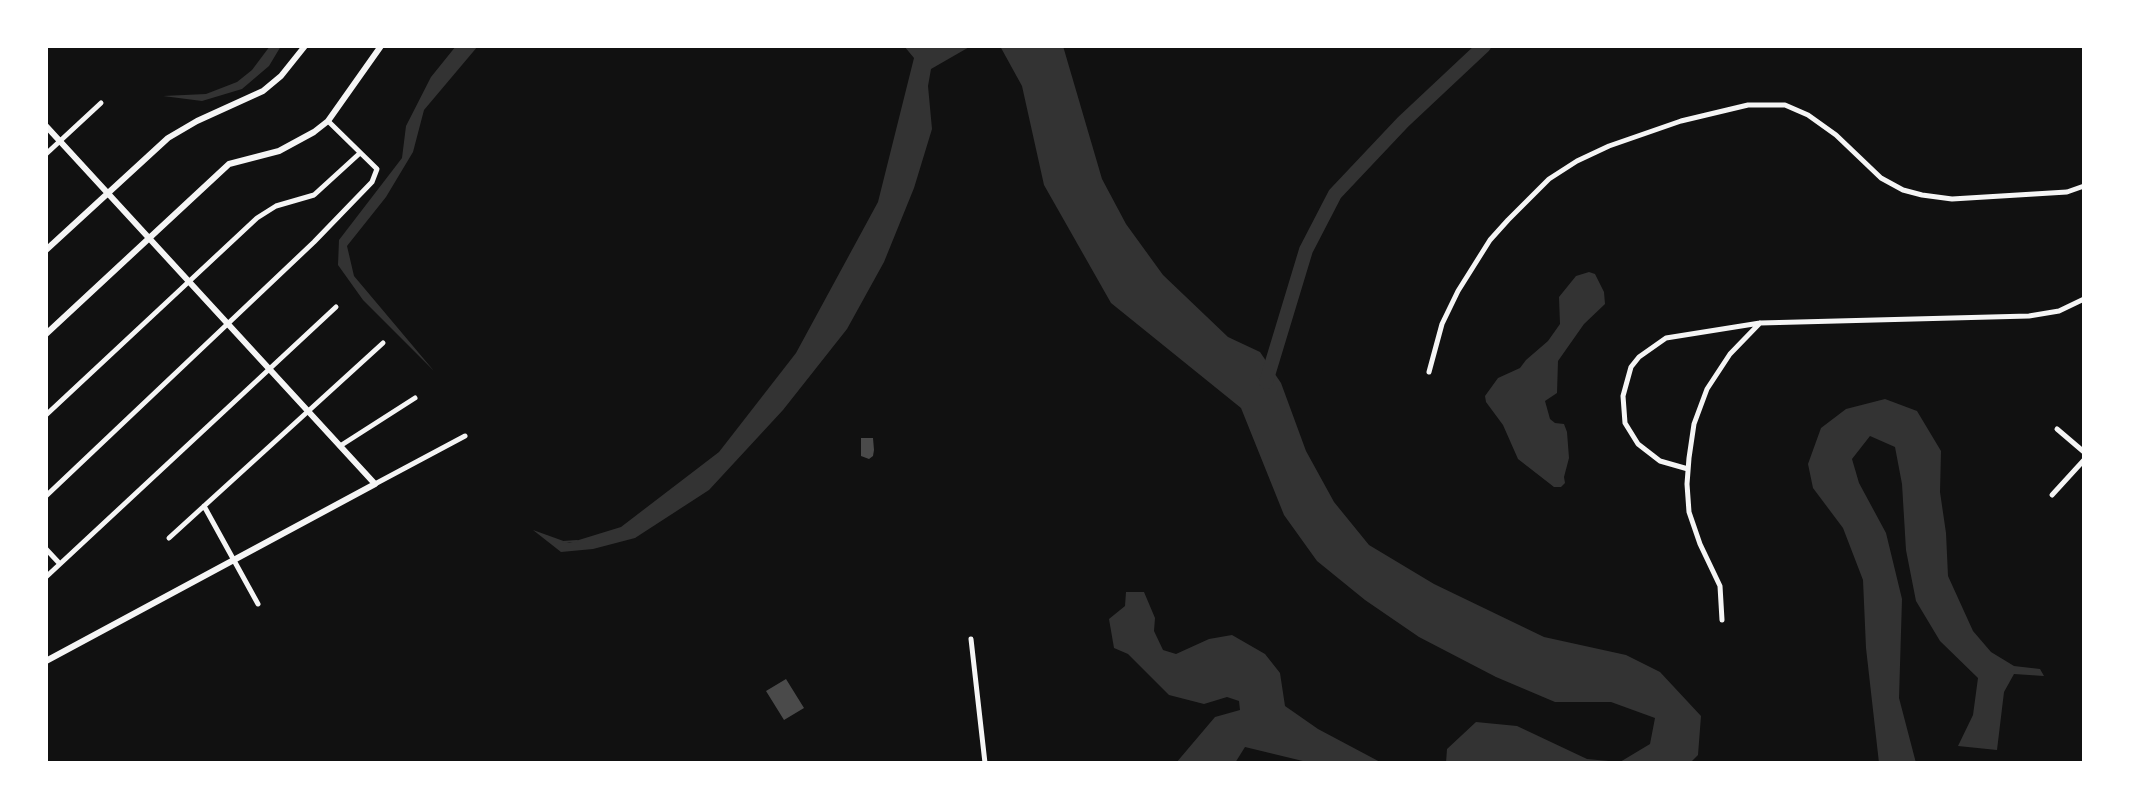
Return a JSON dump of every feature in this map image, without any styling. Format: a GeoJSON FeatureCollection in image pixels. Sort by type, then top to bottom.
{"type":"FeatureCollection","features":[{"type":"Feature","properties":{"kind":"street"},"geometry":{"type":"LineString","coordinates":[[46,250],[179,130],[263,91],[281,76],[305,46]]}},
{"type":"Feature","properties":{"kind":"street"},"geometry":{"type":"LineString","coordinates":[[46,334],[229,164],[279,151],[328,121],[381,46]]}},
{"type":"Feature","properties":{"kind":"street"},"geometry":{"type":"LineString","coordinates":[[46,154],[101,103]]}},
{"type":"Feature","properties":{"kind":"street"},"geometry":{"type":"LineString","coordinates":[[1429,372],[1442,324],[1458,291],[1490,240],[1518,209],[1549,179],[1577,161],[1609,146],[1681,121],[1748,105],[1785,105],[1808,115],[1836,135],[1881,178],[1903,190],[1922,195],[1952,199],[2067,192],[2084,186]]}},
{"type":"Feature","properties":{"kind":"street"},"geometry":{"type":"LineString","coordinates":[[46,496],[372,182],[377,169],[328,121]]}},
{"type":"Feature","properties":{"kind":"street"},"geometry":{"type":"LineString","coordinates":[[46,126],[375,484]]}},
{"type":"Feature","properties":{"kind":"street"},"geometry":{"type":"LineString","coordinates":[[46,415],[257,218],[276,206],[314,195],[360,153]]}},
{"type":"Feature","properties":{"kind":"street"},"geometry":{"type":"LineString","coordinates":[[1688,469],[1660,461],[1638,444],[1625,423],[1623,396],[1631,367],[1639,357],[1666,338],[1760,323],[2029,316],[2059,311],[2084,299]]}},
{"type":"Feature","properties":{"kind":"street"},"geometry":{"type":"LineString","coordinates":[[46,577],[336,307]]}},
{"type":"Feature","properties":{"kind":"street"},"geometry":{"type":"LineString","coordinates":[[1722,620],[1720,586],[1689,512],[1688,469],[1694,424],[1707,389],[1730,354],[1760,323]]}},
{"type":"Feature","properties":{"kind":"street"},"geometry":{"type":"LineString","coordinates":[[169,538],[383,343]]}},
{"type":"Feature","properties":{"kind":"street"},"geometry":{"type":"LineString","coordinates":[[340,446],[415,398]]}},
{"type":"Feature","properties":{"kind":"street"},"geometry":{"type":"LineString","coordinates":[[2057,429],[2084,452]]}},
{"type":"Feature","properties":{"kind":"street"},"geometry":{"type":"LineString","coordinates":[[46,661],[465,436]]}},
{"type":"Feature","properties":{"kind":"street"},"geometry":{"type":"LineString","coordinates":[[2052,495],[2084,460]]}},
{"type":"Feature","properties":{"kind":"street"},"geometry":{"type":"LineString","coordinates":[[204,506],[258,604]]}},
{"type":"Feature","properties":{"kind":"street"},"geometry":{"type":"LineString","coordinates":[[46,549],[60,564]]}},
{"type":"Feature","properties":{"kind":"street"},"geometry":{"type":"LineString","coordinates":[[971,639],[985,763]]}},
{"type":"Feature","properties":{"kind":"shaded area"},"geometry":{"type":"Polygon","coordinates":[[[270,46],[281,46],[269,66],[242,89],[202,101],[163,96],[206,94],[237,82],[252,70],[270,46]]]}},
{"type":"Feature","properties":{"kind":"shaded area"},"geometry":{"type":"Polygon","coordinates":[[[456,46],[478,46],[424,110],[413,152],[386,197],[347,246],[354,276],[434,371],[363,300],[338,265],[339,240],[402,158],[406,126],[431,77],[456,46]]]}},
{"type":"Feature","properties":{"kind":"shaded area"},"geometry":{"type":"Polygon","coordinates":[[[904,46],[971,46],[931,69],[928,86],[932,129],[914,188],[884,262],[847,329],[783,410],[709,490],[635,538],[593,549],[561,552],[533,530],[569,543],[621,527],[719,452],[796,353],[878,202],[914,58],[904,46]]]}},
{"type":"Feature","properties":{"kind":"shaded area"},"geometry":{"type":"Polygon","coordinates":[[[1000,46],[1063,46],[1102,179],[1126,224],[1163,275],[1228,337],[1260,352],[1281,383],[1306,451],[1334,502],[1369,545],[1434,584],[1544,637],[1626,655],[1660,672],[1701,716],[1698,755],[1690,763],[1446,763],[1447,749],[1476,722],[1517,726],[1587,759],[1620,762],[1650,744],[1655,718],[1611,702],[1555,702],[1496,677],[1419,637],[1365,600],[1317,561],[1284,515],[1241,408],[1111,303],[1044,185],[1022,86],[1000,46]]]}},
{"type":"Feature","properties":{"kind":"shaded area"},"geometry":{"type":"Polygon","coordinates":[[[1589,272],[1595,274],[1604,292],[1605,304],[1584,324],[1558,361],[1557,393],[1545,401],[1550,419],[1564,424],[1567,432],[1569,458],[1565,483],[1554,487],[1518,459],[1503,425],[1485,396],[1498,378],[1520,368],[1548,341],[1560,324],[1559,297],[1576,276],[1589,272]]]}},
{"type":"Feature","properties":{"kind":"shaded area"},"geometry":{"type":"Polygon","coordinates":[[[1885,399],[1917,411],[1941,451],[1940,492],[1948,576],[1973,631],[1991,652],[2014,666],[2040,669],[2044,676],[2014,674],[2004,692],[1997,750],[1958,746],[1973,715],[1978,678],[1940,641],[1916,601],[1906,550],[1902,484],[1895,447],[1870,436],[1852,459],[1859,483],[1886,533],[1902,599],[1899,698],[1916,763],[1879,763],[1866,648],[1863,580],[1843,528],[1813,488],[1808,464],[1821,428],[1846,409],[1885,399]]]}},
{"type":"Feature","properties":{"kind":"shaded area"},"geometry":{"type":"Polygon","coordinates":[[[1126,592],[1144,592],[1155,618],[1154,631],[1163,650],[1176,654],[1209,639],[1232,635],[1265,654],[1280,673],[1285,706],[1318,729],[1382,763],[1311,763],[1245,747],[1235,763],[1176,763],[1215,717],[1240,710],[1239,701],[1227,697],[1204,704],[1169,695],[1128,654],[1114,648],[1109,619],[1125,606],[1126,592]]]}},
{"type":"Feature","properties":{"kind":"building"},"geometry":{"type":"Polygon","coordinates":[[[861,438],[873,438],[873,456],[869,459],[861,456],[861,438]]]}},
{"type":"Feature","properties":{"kind":"building"},"geometry":{"type":"Polygon","coordinates":[[[786,679],[804,708],[784,720],[766,691],[786,679]]]}},
{"type":"Feature","properties":{"kind":"waterway"},"geometry":{"type":"LineString","coordinates":[[1266,382],[1306,250],[1335,194],[1403,122],[1484,46]]}},
{"type":"Feature","properties":{"kind":"waterway"},"geometry":{"type":"LineString","coordinates":[[563,542],[577,541]]}}]}
